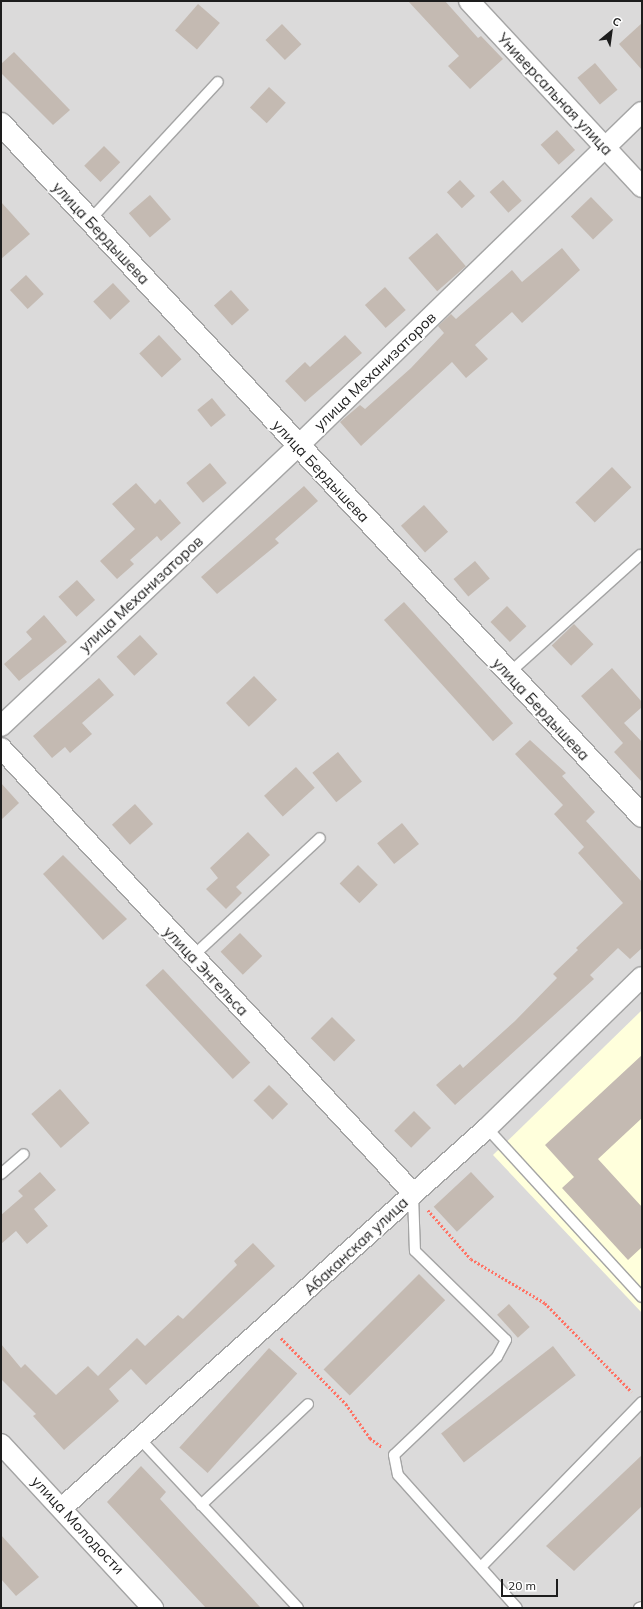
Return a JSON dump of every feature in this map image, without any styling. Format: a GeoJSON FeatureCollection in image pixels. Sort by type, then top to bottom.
{"type":"FeatureCollection","features":[{"type":"Feature","properties":{"kind":"street","name":"Универсальная улица"},"geometry":{"type":"LineString","coordinates":[[469,1],[642,187]]}},
{"type":"Feature","properties":{"kind":"street","name":"улица Механизаторов"},"geometry":{"type":"LineString","coordinates":[[1,726],[298,446],[642,112]]}},
{"type":"Feature","properties":{"kind":"street","name":"улица Бердышева"},"geometry":{"type":"LineString","coordinates":[[1,124],[508,674],[642,816]]}},
{"type":"Feature","properties":{"kind":"street","name":"улица Энгельса"},"geometry":{"type":"LineString","coordinates":[[1,748],[413,1193]]}},
{"type":"Feature","properties":{"kind":"street","name":"Абаканская улица"},"geometry":{"type":"LineString","coordinates":[[63,1507],[269,1326],[413,1193],[487,1128],[642,977]]}},
{"type":"Feature","properties":{"kind":"street","name":"улица Молодости"},"geometry":{"type":"LineString","coordinates":[[1,1444],[63,1507],[153,1608]]}},
{"type":"Feature","properties":{"kind":"lane"},"geometry":{"type":"LineString","coordinates":[[90,220],[218,82]]}},
{"type":"Feature","properties":{"kind":"lane"},"geometry":{"type":"LineString","coordinates":[[508,674],[640,555]]}},
{"type":"Feature","properties":{"kind":"lane"},"geometry":{"type":"LineString","coordinates":[[193,956],[320,838]]}},
{"type":"Feature","properties":{"kind":"lane"},"geometry":{"type":"LineString","coordinates":[[487,1128],[642,1297]]}},
{"type":"Feature","properties":{"kind":"lane"},"geometry":{"type":"LineString","coordinates":[[1,1174],[24,1154]]}},
{"type":"Feature","properties":{"kind":"lane"},"geometry":{"type":"LineString","coordinates":[[413,1193],[415,1251],[506,1340],[497,1357],[394,1455],[398,1475],[482,1566],[517,1608]]}},
{"type":"Feature","properties":{"kind":"lane"},"geometry":{"type":"LineString","coordinates":[[482,1566],[639,1399]]}},
{"type":"Feature","properties":{"kind":"lane"},"geometry":{"type":"LineString","coordinates":[[201,1505],[308,1404]]}},
{"type":"Feature","properties":{"kind":"lane"},"geometry":{"type":"LineString","coordinates":[[140,1439],[298,1608]]}},
{"type":"Feature","properties":{"kind":"path"},"geometry":{"type":"LineString","coordinates":[[413,1193],[471,1259],[545,1303],[639,1399]]}},
{"type":"Feature","properties":{"kind":"path"},"geometry":{"type":"LineString","coordinates":[[269,1326],[346,1404],[370,1438],[394,1455]]}},
{"type":"Feature","properties":{"kind":"shaded area"},"geometry":{"type":"Polygon","coordinates":[[[1,1],[642,1],[642,1608],[1,1608],[1,1]]]}},
{"type":"Feature","properties":{"kind":"shaded area"},"geometry":{"type":"Polygon","coordinates":[[[642,1010],[642,1313],[493,1155],[642,1010]]]}},
{"type":"Feature","properties":{"kind":"building"},"geometry":{"type":"Polygon","coordinates":[[[408,1],[445,1],[478,38],[481,36],[503,59],[470,89],[448,66],[459,56],[408,1]]]}},
{"type":"Feature","properties":{"kind":"building"},"geometry":{"type":"Polygon","coordinates":[[[198,4],[220,23],[197,49],[175,30],[198,4]]]}},
{"type":"Feature","properties":{"kind":"building"},"geometry":{"type":"Polygon","coordinates":[[[642,23],[642,70],[619,44],[642,23]]]}},
{"type":"Feature","properties":{"kind":"building"},"geometry":{"type":"Polygon","coordinates":[[[282,24],[301,44],[285,60],[265,40],[282,24]]]}},
{"type":"Feature","properties":{"kind":"building"},"geometry":{"type":"Polygon","coordinates":[[[14,52],[70,110],[53,125],[1,73],[1,64],[14,52]]]}},
{"type":"Feature","properties":{"kind":"building"},"geometry":{"type":"Polygon","coordinates":[[[595,63],[617,90],[600,105],[577,78],[595,63]]]}},
{"type":"Feature","properties":{"kind":"building"},"geometry":{"type":"Polygon","coordinates":[[[269,87],[286,103],[267,123],[250,107],[269,87]]]}},
{"type":"Feature","properties":{"kind":"building"},"geometry":{"type":"Polygon","coordinates":[[[557,130],[575,150],[559,165],[541,145],[557,130]]]}},
{"type":"Feature","properties":{"kind":"building"},"geometry":{"type":"Polygon","coordinates":[[[104,146],[120,162],[100,182],[84,166],[104,146]]]}},
{"type":"Feature","properties":{"kind":"building"},"geometry":{"type":"Polygon","coordinates":[[[460,180],[475,196],[462,208],[447,192],[460,180]]]}},
{"type":"Feature","properties":{"kind":"building"},"geometry":{"type":"Polygon","coordinates":[[[503,180],[522,201],[508,213],[490,192],[503,180]]]}},
{"type":"Feature","properties":{"kind":"building"},"geometry":{"type":"Polygon","coordinates":[[[150,195],[171,219],[150,238],[129,213],[150,195]]]}},
{"type":"Feature","properties":{"kind":"building"},"geometry":{"type":"Polygon","coordinates":[[[591,197],[613,220],[593,239],[571,216],[591,197]]]}},
{"type":"Feature","properties":{"kind":"building"},"geometry":{"type":"Polygon","coordinates":[[[1,202],[30,234],[1,259],[1,202]]]}},
{"type":"Feature","properties":{"kind":"building"},"geometry":{"type":"Polygon","coordinates":[[[437,233],[466,266],[437,291],[408,258],[437,233]]]}},
{"type":"Feature","properties":{"kind":"building"},"geometry":{"type":"Polygon","coordinates":[[[562,248],[580,270],[522,323],[512,312],[475,345],[488,359],[466,378],[452,362],[361,446],[340,422],[360,405],[365,409],[411,368],[444,333],[438,326],[451,314],[456,319],[512,270],[522,282],[562,248]]]}},
{"type":"Feature","properties":{"kind":"building"},"geometry":{"type":"Polygon","coordinates":[[[26,275],[44,294],[28,309],[10,290],[26,275]]]}},
{"type":"Feature","properties":{"kind":"building"},"geometry":{"type":"Polygon","coordinates":[[[113,283],[130,301],[110,320],[93,301],[113,283]]]}},
{"type":"Feature","properties":{"kind":"building"},"geometry":{"type":"Polygon","coordinates":[[[385,287],[406,310],[386,328],[365,305],[385,287]]]}},
{"type":"Feature","properties":{"kind":"building"},"geometry":{"type":"Polygon","coordinates":[[[231,290],[249,310],[232,325],[214,305],[231,290]]]}},
{"type":"Feature","properties":{"kind":"building"},"geometry":{"type":"Polygon","coordinates":[[[159,335],[182,359],[162,378],[139,353],[159,335]]]}},
{"type":"Feature","properties":{"kind":"building"},"geometry":{"type":"Polygon","coordinates":[[[345,335],[362,353],[305,402],[285,381],[305,362],[310,367],[345,335]]]}},
{"type":"Feature","properties":{"kind":"building"},"geometry":{"type":"Polygon","coordinates":[[[212,398],[226,415],[211,427],[197,410],[212,398]]]}},
{"type":"Feature","properties":{"kind":"building"},"geometry":{"type":"Polygon","coordinates":[[[210,463],[227,483],[203,503],[186,483],[210,463]]]}},
{"type":"Feature","properties":{"kind":"building"},"geometry":{"type":"Polygon","coordinates":[[[612,467],[631,487],[595,523],[575,502],[612,467]]]}},
{"type":"Feature","properties":{"kind":"building"},"geometry":{"type":"Polygon","coordinates":[[[136,483],[155,504],[160,499],[181,523],[161,541],[157,536],[130,560],[134,564],[117,579],[100,561],[135,529],[112,504],[136,483]]]}},
{"type":"Feature","properties":{"kind":"building"},"geometry":{"type":"Polygon","coordinates":[[[304,486],[318,501],[275,539],[279,543],[217,594],[201,577],[304,486]]]}},
{"type":"Feature","properties":{"kind":"building"},"geometry":{"type":"Polygon","coordinates":[[[424,505],[448,532],[425,552],[401,526],[424,505]]]}},
{"type":"Feature","properties":{"kind":"building"},"geometry":{"type":"Polygon","coordinates":[[[475,561],[490,579],[468,597],[454,579],[475,561]]]}},
{"type":"Feature","properties":{"kind":"building"},"geometry":{"type":"Polygon","coordinates":[[[77,580],[95,600],[76,617],[58,597],[77,580]]]}},
{"type":"Feature","properties":{"kind":"building"},"geometry":{"type":"Polygon","coordinates":[[[404,602],[513,723],[493,741],[384,620],[404,602]]]}},
{"type":"Feature","properties":{"kind":"building"},"geometry":{"type":"Polygon","coordinates":[[[507,606],[526,626],[510,642],[490,622],[507,606]]]}},
{"type":"Feature","properties":{"kind":"building"},"geometry":{"type":"Polygon","coordinates":[[[44,615],[67,642],[19,681],[4,664],[32,639],[26,632],[44,615]]]}},
{"type":"Feature","properties":{"kind":"building"},"geometry":{"type":"Polygon","coordinates":[[[574,624],[593,644],[571,666],[552,646],[574,624]]]}},
{"type":"Feature","properties":{"kind":"building"},"geometry":{"type":"Polygon","coordinates":[[[140,635],[158,654],[134,676],[117,657],[140,635]]]}},
{"type":"Feature","properties":{"kind":"building"},"geometry":{"type":"Polygon","coordinates":[[[612,668],[642,702],[642,707],[624,723],[642,742],[642,782],[614,752],[623,743],[581,696],[612,668]]]}},
{"type":"Feature","properties":{"kind":"building"},"geometry":{"type":"Polygon","coordinates":[[[254,676],[277,700],[249,727],[226,703],[254,676]]]}},
{"type":"Feature","properties":{"kind":"building"},"geometry":{"type":"Polygon","coordinates":[[[99,678],[114,695],[82,723],[92,734],[70,753],[65,747],[52,758],[33,736],[99,678]]]}},
{"type":"Feature","properties":{"kind":"building"},"geometry":{"type":"Polygon","coordinates":[[[530,740],[566,773],[562,776],[595,812],[586,821],[642,882],[642,948],[630,959],[618,948],[590,975],[594,979],[455,1105],[436,1085],[460,1064],[463,1068],[515,1021],[557,978],[553,974],[578,950],[576,948],[623,903],[578,853],[584,847],[554,814],[563,805],[515,754],[530,740]]]}},
{"type":"Feature","properties":{"kind":"building"},"geometry":{"type":"Polygon","coordinates":[[[338,752],[362,782],[336,802],[312,773],[338,752]]]}},
{"type":"Feature","properties":{"kind":"building"},"geometry":{"type":"Polygon","coordinates":[[[296,767],[315,788],[283,817],[264,796],[296,767]]]}},
{"type":"Feature","properties":{"kind":"building"},"geometry":{"type":"Polygon","coordinates":[[[1,783],[19,803],[1,820],[1,783]]]}},
{"type":"Feature","properties":{"kind":"building"},"geometry":{"type":"Polygon","coordinates":[[[135,804],[153,824],[130,845],[112,825],[135,804]]]}},
{"type":"Feature","properties":{"kind":"building"},"geometry":{"type":"Polygon","coordinates":[[[402,823],[419,844],[394,864],[377,843],[402,823]]]}},
{"type":"Feature","properties":{"kind":"building"},"geometry":{"type":"Polygon","coordinates":[[[248,832],[270,855],[236,887],[242,893],[226,909],[206,889],[218,878],[210,868],[248,832]]]}},
{"type":"Feature","properties":{"kind":"building"},"geometry":{"type":"Polygon","coordinates":[[[63,855],[127,919],[103,940],[43,874],[63,855]]]}},
{"type":"Feature","properties":{"kind":"building"},"geometry":{"type":"Polygon","coordinates":[[[358,865],[378,885],[359,903],[340,883],[358,865]]]}},
{"type":"Feature","properties":{"kind":"building"},"geometry":{"type":"Polygon","coordinates":[[[240,933],[262,956],[243,975],[221,952],[240,933]]]}},
{"type":"Feature","properties":{"kind":"building"},"geometry":{"type":"Polygon","coordinates":[[[163,969],[250,1063],[233,1079],[145,985],[163,969]]]}},
{"type":"Feature","properties":{"kind":"building"},"geometry":{"type":"Polygon","coordinates":[[[332,1017],[355,1040],[334,1062],[311,1038],[332,1017]]]}},
{"type":"Feature","properties":{"kind":"building"},"geometry":{"type":"Polygon","coordinates":[[[642,1055],[642,1118],[598,1159],[642,1207],[642,1247],[628,1260],[562,1188],[574,1177],[545,1145],[642,1055]]]}},
{"type":"Feature","properties":{"kind":"building"},"geometry":{"type":"Polygon","coordinates":[[[269,1085],[288,1104],[273,1120],[253,1101],[269,1085]]]}},
{"type":"Feature","properties":{"kind":"building"},"geometry":{"type":"Polygon","coordinates":[[[60,1089],[90,1123],[61,1148],[31,1114],[60,1089]]]}},
{"type":"Feature","properties":{"kind":"building"},"geometry":{"type":"Polygon","coordinates":[[[414,1111],[431,1128],[411,1148],[394,1131],[414,1111]]]}},
{"type":"Feature","properties":{"kind":"building"},"geometry":{"type":"Polygon","coordinates":[[[40,1172],[56,1190],[34,1209],[48,1226],[27,1244],[16,1231],[1,1244],[1,1215],[23,1196],[18,1191],[40,1172]]]}},
{"type":"Feature","properties":{"kind":"building"},"geometry":{"type":"Polygon","coordinates":[[[471,1172],[494,1197],[457,1232],[434,1207],[471,1172]]]}},
{"type":"Feature","properties":{"kind":"building"},"geometry":{"type":"Polygon","coordinates":[[[253,1243],[275,1266],[146,1385],[131,1369],[109,1389],[119,1401],[64,1450],[33,1416],[36,1414],[1,1379],[1,1344],[21,1368],[25,1364],[56,1395],[88,1366],[98,1376],[137,1338],[145,1346],[178,1315],[183,1319],[237,1265],[234,1261],[253,1243]]]}},
{"type":"Feature","properties":{"kind":"building"},"geometry":{"type":"Polygon","coordinates":[[[419,1274],[445,1300],[350,1396],[324,1369],[419,1274]]]}},
{"type":"Feature","properties":{"kind":"building"},"geometry":{"type":"Polygon","coordinates":[[[509,1304],[530,1327],[518,1338],[497,1315],[509,1304]]]}},
{"type":"Feature","properties":{"kind":"building"},"geometry":{"type":"Polygon","coordinates":[[[553,1346],[576,1375],[464,1463],[441,1433],[553,1346]]]}},
{"type":"Feature","properties":{"kind":"building"},"geometry":{"type":"Polygon","coordinates":[[[269,1348],[297,1373],[208,1473],[179,1448],[269,1348]]]}},
{"type":"Feature","properties":{"kind":"building"},"geometry":{"type":"Polygon","coordinates":[[[642,1455],[642,1506],[574,1571],[546,1546],[642,1455]]]}},
{"type":"Feature","properties":{"kind":"building"},"geometry":{"type":"Polygon","coordinates":[[[141,1466],[166,1492],[160,1499],[261,1608],[206,1608],[107,1502],[141,1466]]]}},
{"type":"Feature","properties":{"kind":"building"},"geometry":{"type":"Polygon","coordinates":[[[1,1535],[39,1577],[16,1596],[1,1579],[1,1535]]]}}]}
